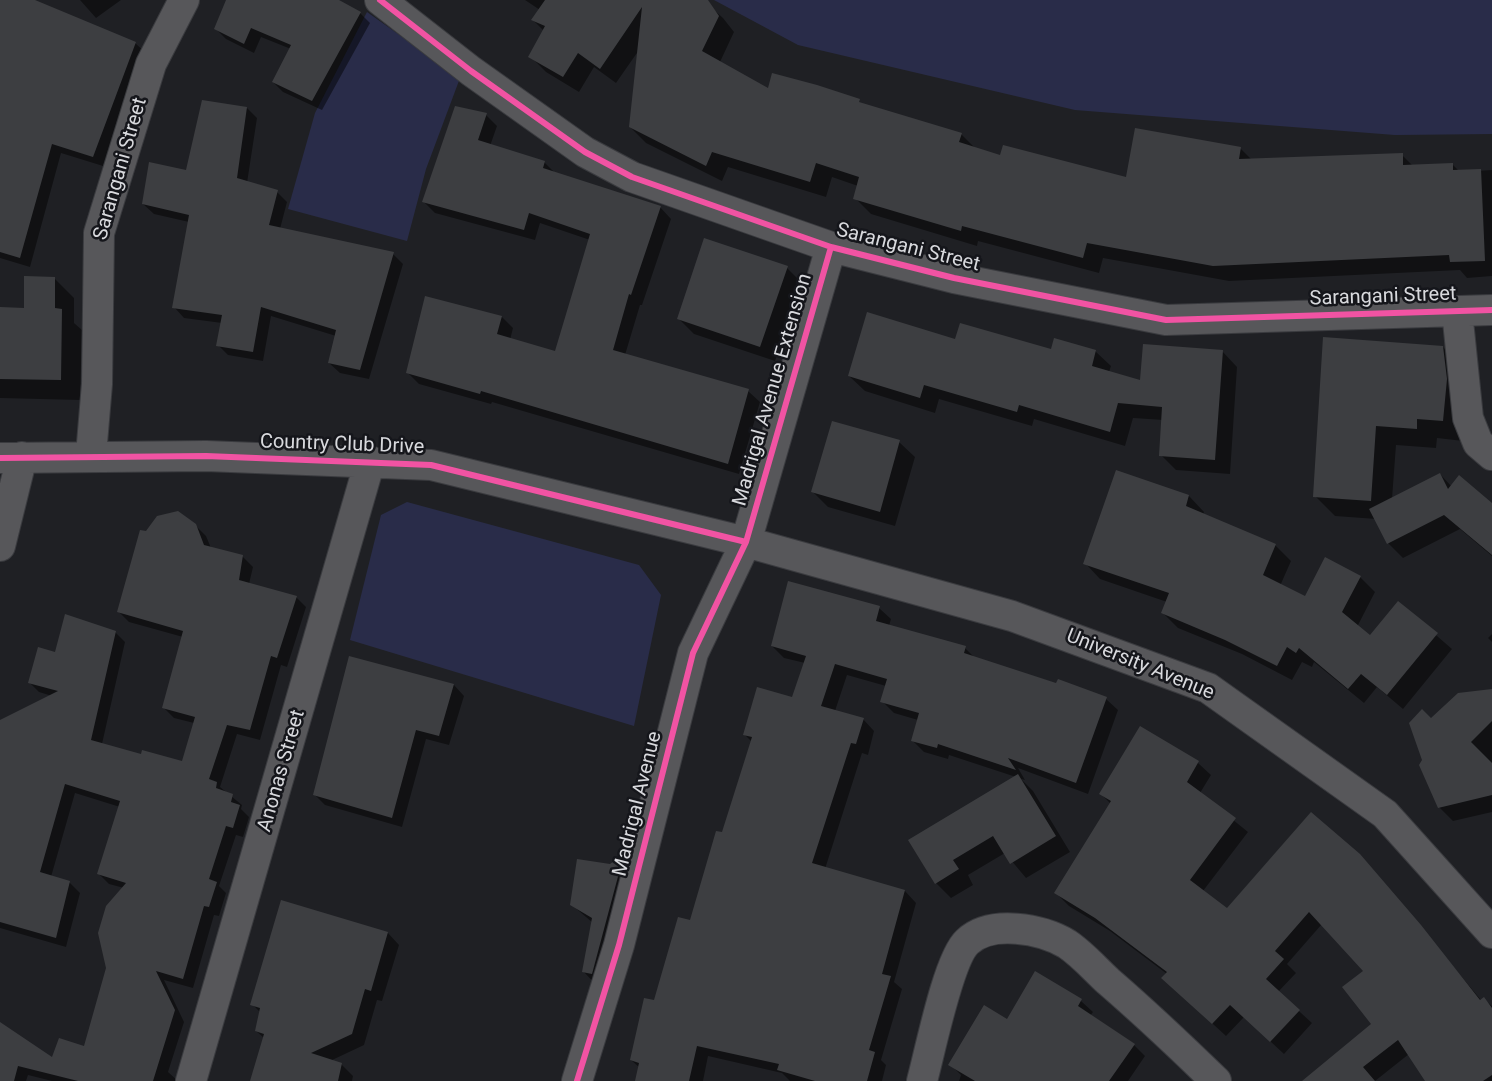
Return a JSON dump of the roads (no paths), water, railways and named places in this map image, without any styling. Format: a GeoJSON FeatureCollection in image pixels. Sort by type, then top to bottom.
{"type":"FeatureCollection","features":[{"type":"Feature","properties":{"kind":"street","name":"Sarangani Street"},"geometry":{"type":"LineString","coordinates":[[91,455],[97,384],[99,233],[151,64],[184,0]]}},
{"type":"Feature","properties":{"kind":"street","name":"Sarangani Street"},"geometry":{"type":"LineString","coordinates":[[380,0],[471,71],[595,157],[632,177],[831,247],[954,278],[1166,320],[1492,310]]}},
{"type":"Feature","properties":{"kind":"street","name":"Madrigal Avenue Extension"},"geometry":{"type":"LineString","coordinates":[[746,542],[831,247]]}},
{"type":"Feature","properties":{"kind":"street"},"geometry":{"type":"LineString","coordinates":[[1457,311],[1467,418],[1478,443],[1492,455]]}},
{"type":"Feature","properties":{"kind":"street","name":"Country Club Drive"},"geometry":{"type":"LineString","coordinates":[[11,458],[91,455],[370,461],[431,465],[746,542]]}},
{"type":"Feature","properties":{"kind":"street"},"geometry":{"type":"LineString","coordinates":[[0,546],[11,458]]}},
{"type":"Feature","properties":{"kind":"street","name":"Anonas Street"},"geometry":{"type":"LineString","coordinates":[[191,1081],[370,461]]}},
{"type":"Feature","properties":{"kind":"street","name":"University Avenue"},"geometry":{"type":"LineString","coordinates":[[746,542],[1012,616],[1208,688],[1385,814],[1492,933]]}},
{"type":"Feature","properties":{"kind":"street","name":"Madrigal Avenue"},"geometry":{"type":"LineString","coordinates":[[577,1081],[619,945],[693,653],[746,542]]}},
{"type":"Feature","properties":{"kind":"street"},"geometry":{"type":"LineString","coordinates":[[922,1081],[953,968],[967,942],[986,932],[1009,928],[1039,931],[1068,945],[1162,1028],[1216,1081]]}}]}
